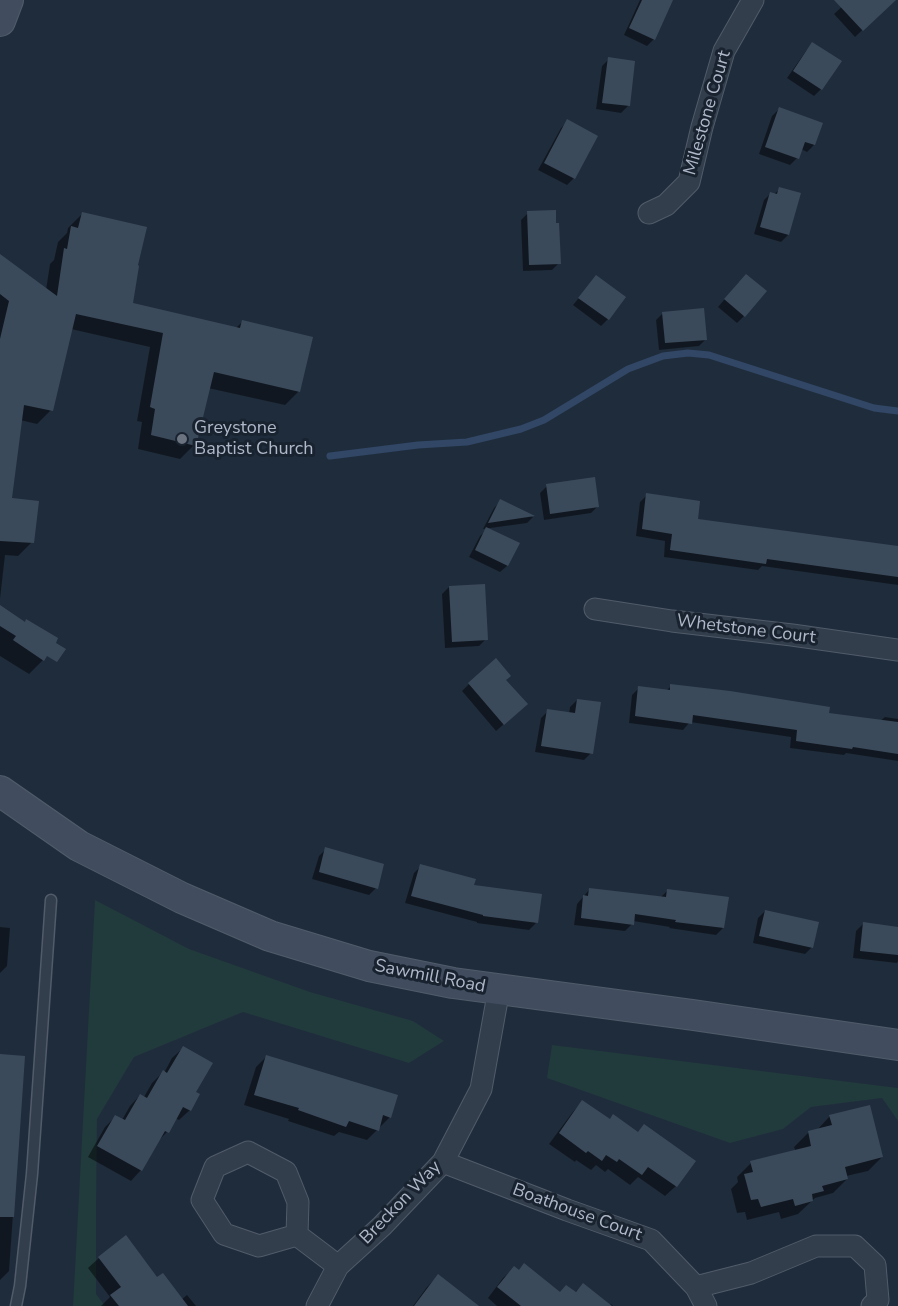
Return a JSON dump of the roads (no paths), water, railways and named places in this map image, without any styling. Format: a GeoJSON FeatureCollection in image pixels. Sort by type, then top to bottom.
{"type":"FeatureCollection","features":[{"type":"Feature","properties":{"kind":"street"},"geometry":{"type":"LineString","coordinates":[[0,21],[8,0]]}},
{"type":"Feature","properties":{"kind":"street","name":"Milestone Court"},"geometry":{"type":"LineString","coordinates":[[649,213],[666,206],[689,182],[724,51],[753,0]]}},
{"type":"Feature","properties":{"kind":"street","name":"Whetstone Court"},"geometry":{"type":"LineString","coordinates":[[595,609],[898,650]]}},
{"type":"Feature","properties":{"kind":"street","name":"Sawmill Road"},"geometry":{"type":"LineString","coordinates":[[0,791],[80,846],[182,898],[270,936],[369,966],[453,983],[898,1045]]}},
{"type":"Feature","properties":{"kind":"street","name":"Breckon Way"},"geometry":{"type":"LineString","coordinates":[[317,1306],[338,1266],[382,1226],[442,1162],[481,1089],[499,989]]}},
{"type":"Feature","properties":{"kind":"street"},"geometry":{"type":"LineString","coordinates":[[248,1152],[286,1172],[298,1202],[297,1236],[259,1246],[224,1234],[202,1200],[215,1167],[248,1152]]}},
{"type":"Feature","properties":{"kind":"street","name":"Boathouse Court"},"geometry":{"type":"LineString","coordinates":[[442,1162],[567,1210],[651,1239],[701,1297],[751,1272],[816,1246],[855,1246],[875,1265],[878,1300],[872,1306]]}},
{"type":"Feature","properties":{"kind":"street"},"geometry":{"type":"LineString","coordinates":[[297,1236],[338,1266]]}},
{"type":"Feature","properties":{"kind":"lane"},"geometry":{"type":"LineString","coordinates":[[16,1306],[32,1174],[51,900]]}},
{"type":"Feature","properties":{"kind":"waterway"},"geometry":{"type":"LineString","coordinates":[[330,456],[418,445],[467,442],[521,429],[544,420],[628,369],[663,356],[688,353],[709,355],[874,408],[898,411]]}},
{"type":"Feature","properties":{"kind":"place","name":"Greystone Baptist Church"},"geometry":{"type":"Point","coordinates":[182,439]}}]}
